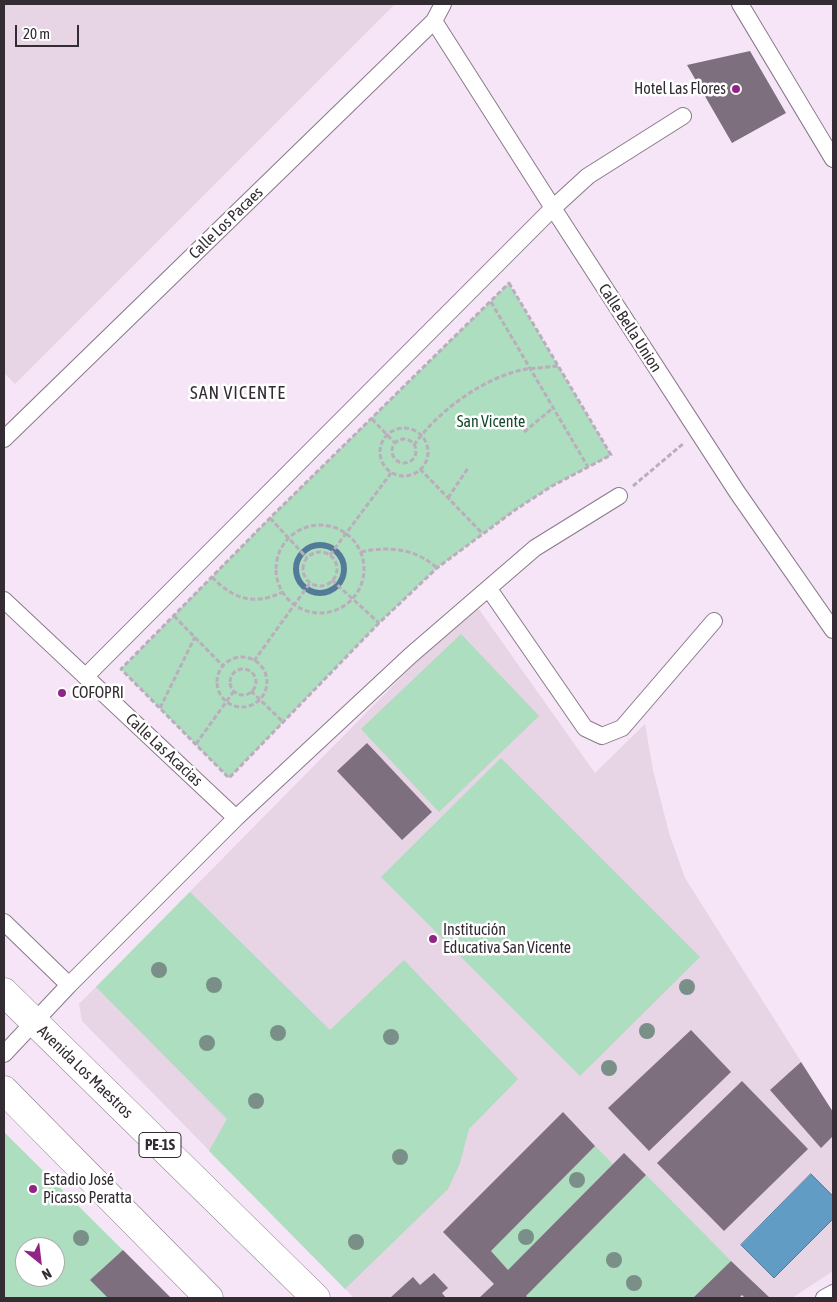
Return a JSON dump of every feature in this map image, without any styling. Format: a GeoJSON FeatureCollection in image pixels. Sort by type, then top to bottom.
{"type":"FeatureCollection","features":[{"type":"Feature","properties":{"kind":"highway","name":"Avenida Los Maestros"},"geometry":{"type":"LineString","coordinates":[[4,992],[316,1298]]}},
{"type":"Feature","properties":{"kind":"highway"},"geometry":{"type":"LineString","coordinates":[[4,1090],[209,1298]]}},
{"type":"Feature","properties":{"kind":"street","name":"Calle Los Pacaes"},"geometry":{"type":"LineString","coordinates":[[4,439],[434,21],[443,4]]}},
{"type":"Feature","properties":{"kind":"street"},"geometry":{"type":"LineString","coordinates":[[740,4],[833,159]]}},
{"type":"Feature","properties":{"kind":"street","name":"Calle Bella Union"},"geometry":{"type":"LineString","coordinates":[[434,21],[737,492],[833,630]]}},
{"type":"Feature","properties":{"kind":"street"},"geometry":{"type":"LineString","coordinates":[[86,676],[553,208],[588,176],[683,116]]}},
{"type":"Feature","properties":{"kind":"street"},"geometry":{"type":"LineString","coordinates":[[4,1054],[69,985],[236,818],[411,655],[535,548],[619,496]]}},
{"type":"Feature","properties":{"kind":"street"},"geometry":{"type":"LineString","coordinates":[[489,589],[585,728],[602,736],[622,728],[714,621]]}},
{"type":"Feature","properties":{"kind":"street","name":"Calle Las Acacias"},"geometry":{"type":"LineString","coordinates":[[4,600],[236,818]]}},
{"type":"Feature","properties":{"kind":"street"},"geometry":{"type":"LineString","coordinates":[[4,922],[69,985]]}},
{"type":"Feature","properties":{"kind":"street"},"geometry":{"type":"LineString","coordinates":[[824,1298],[833,1293]]}},
{"type":"Feature","properties":{"kind":"path"},"geometry":{"type":"LineString","coordinates":[[510,283],[558,366],[611,455],[534,497],[437,568],[379,623],[230,778],[121,668],[270,518],[510,283]]}},
{"type":"Feature","properties":{"kind":"path"},"geometry":{"type":"LineString","coordinates":[[490,302],[588,467]]}},
{"type":"Feature","properties":{"kind":"path"},"geometry":{"type":"LineString","coordinates":[[414,445],[443,412],[470,393],[497,379],[530,369],[558,366]]}},
{"type":"Feature","properties":{"kind":"path"},"geometry":{"type":"LineString","coordinates":[[524,432],[553,408]]}},
{"type":"Feature","properties":{"kind":"path"},"geometry":{"type":"LineString","coordinates":[[372,420],[395,443]]}},
{"type":"Feature","properties":{"kind":"path"},"geometry":{"type":"LineString","coordinates":[[398,428],[406,428],[414,430],[421,435],[426,441],[428,456],[420,469],[414,474],[406,476],[391,473],[381,460],[379,452],[380,444],[387,435],[398,428]]}},
{"type":"Feature","properties":{"kind":"path"},"geometry":{"type":"LineString","coordinates":[[619,496],[698,432]]}},
{"type":"Feature","properties":{"kind":"path"},"geometry":{"type":"LineString","coordinates":[[399,440],[406,440],[414,445],[416,452],[410,462],[398,462],[393,456],[392,449],[395,443],[399,440]]}},
{"type":"Feature","properties":{"kind":"path"},"geometry":{"type":"LineString","coordinates":[[448,498],[468,468]]}},
{"type":"Feature","properties":{"kind":"path"},"geometry":{"type":"LineString","coordinates":[[420,469],[482,534]]}},
{"type":"Feature","properties":{"kind":"path"},"geometry":{"type":"LineString","coordinates":[[330,555],[391,473]]}},
{"type":"Feature","properties":{"kind":"path"},"geometry":{"type":"LineString","coordinates":[[270,518],[307,558]]}},
{"type":"Feature","properties":{"kind":"path"},"geometry":{"type":"LineString","coordinates":[[321,525],[335,527],[347,534],[358,545],[363,559],[364,574],[360,588],[352,599],[338,609],[323,613],[308,611],[294,604],[283,592],[278,582],[276,568],[278,555],[289,538],[308,527],[321,525]]}},
{"type":"Feature","properties":{"kind":"path"},"geometry":{"type":"LineString","coordinates":[[360,552],[386,549],[409,552],[428,560],[437,568]]}},
{"type":"Feature","properties":{"kind":"path"},"geometry":{"type":"LineString","coordinates":[[315,553],[330,555],[337,565],[337,571],[332,580],[321,586],[310,583],[303,569],[307,558],[315,553]]}},
{"type":"Feature","properties":{"kind":"path"},"geometry":{"type":"LineString","coordinates":[[212,577],[228,592],[242,598],[268,598],[283,592]]}},
{"type":"Feature","properties":{"kind":"path"},"geometry":{"type":"LineString","coordinates":[[332,580],[379,623]]}},
{"type":"Feature","properties":{"kind":"path"},"geometry":{"type":"LineString","coordinates":[[254,661],[310,583]]}},
{"type":"Feature","properties":{"kind":"path"},"geometry":{"type":"LineString","coordinates":[[174,616],[223,666]]}},
{"type":"Feature","properties":{"kind":"path"},"geometry":{"type":"LineString","coordinates":[[160,708],[195,637]]}},
{"type":"Feature","properties":{"kind":"path"},"geometry":{"type":"LineString","coordinates":[[240,657],[254,661],[262,667],[266,674],[266,690],[260,700],[248,706],[240,708],[232,706],[220,695],[217,687],[217,678],[223,666],[232,659],[240,657]]}},
{"type":"Feature","properties":{"kind":"path"},"geometry":{"type":"LineString","coordinates":[[242,670],[250,672],[255,679],[254,687],[251,691],[241,695],[234,692],[231,688],[230,680],[234,672],[242,670]]}},
{"type":"Feature","properties":{"kind":"path"},"geometry":{"type":"LineString","coordinates":[[251,691],[283,722]]}},
{"type":"Feature","properties":{"kind":"path"},"geometry":{"type":"LineString","coordinates":[[196,744],[225,701],[234,692]]}},
{"type":"Feature","properties":{"kind":"shaded area"},"geometry":{"type":"Polygon","coordinates":[[[4,4],[395,4],[15,384],[4,373],[4,4]]]}},
{"type":"Feature","properties":{"kind":"shaded area","name":"Institución Educativa San Vicente"},"geometry":{"type":"Polygon","coordinates":[[[478,608],[595,773],[645,724],[653,770],[669,833],[685,878],[833,1112],[833,1271],[792,1298],[354,1298],[82,1021],[79,1004],[440,638],[478,608]]]}},
{"type":"Feature","properties":{"kind":"green space","name":"San Vicente"},"geometry":{"type":"Polygon","coordinates":[[[509,283],[611,455],[552,486],[515,510],[437,568],[379,623],[229,778],[121,669],[270,518],[509,283]]]}},
{"type":"Feature","properties":{"kind":"green space"},"geometry":{"type":"Polygon","coordinates":[[[461,634],[539,716],[439,812],[361,729],[461,634]]]}},
{"type":"Feature","properties":{"kind":"green space"},"geometry":{"type":"Polygon","coordinates":[[[501,758],[700,957],[580,1076],[381,877],[501,758]]]}},
{"type":"Feature","properties":{"kind":"green space"},"geometry":{"type":"Polygon","coordinates":[[[190,892],[330,1030],[404,960],[518,1079],[469,1129],[460,1163],[448,1189],[345,1289],[209,1151],[227,1119],[96,987],[190,892]]]}},
{"type":"Feature","properties":{"kind":"green space","name":"Estadio José Picasso Peratta"},"geometry":{"type":"Polygon","coordinates":[[[4,1132],[171,1298],[4,1298],[4,1132]]]}},
{"type":"Feature","properties":{"kind":"green space"},"geometry":{"type":"Polygon","coordinates":[[[595,1146],[613,1164],[508,1270],[491,1251],[595,1146]]]}},
{"type":"Feature","properties":{"kind":"green space"},"geometry":{"type":"Polygon","coordinates":[[[646,1175],[731,1261],[693,1298],[528,1298],[526,1296],[646,1175]]]}},
{"type":"Feature","properties":{"kind":"water"},"geometry":{"type":"Polygon","coordinates":[[[811,1174],[833,1196],[833,1219],[774,1278],[741,1245],[811,1174]]]}},
{"type":"Feature","properties":{"kind":"building","name":"Hotel Las Flores"},"geometry":{"type":"Polygon","coordinates":[[[750,51],[786,113],[732,143],[687,65],[750,51]]]}},
{"type":"Feature","properties":{"kind":"building"},"geometry":{"type":"Polygon","coordinates":[[[367,743],[432,812],[402,840],[337,771],[367,743]]]}},
{"type":"Feature","properties":{"kind":"building"},"geometry":{"type":"Polygon","coordinates":[[[691,1030],[731,1072],[649,1151],[608,1108],[691,1030]]]}},
{"type":"Feature","properties":{"kind":"building"},"geometry":{"type":"Polygon","coordinates":[[[801,1062],[833,1112],[833,1136],[821,1148],[770,1090],[801,1062]]]}},
{"type":"Feature","properties":{"kind":"building"},"geometry":{"type":"Polygon","coordinates":[[[742,1081],[808,1149],[724,1231],[657,1163],[742,1081]]]}},
{"type":"Feature","properties":{"kind":"building"},"geometry":{"type":"Polygon","coordinates":[[[563,1112],[595,1146],[491,1251],[508,1270],[624,1153],[646,1175],[526,1296],[528,1298],[479,1298],[494,1284],[443,1232],[563,1112]]]}},
{"type":"Feature","properties":{"kind":"building"},"geometry":{"type":"Polygon","coordinates":[[[123,1250],[171,1298],[108,1298],[90,1280],[123,1250]]]}},
{"type":"Feature","properties":{"kind":"building"},"geometry":{"type":"Polygon","coordinates":[[[731,1261],[770,1298],[745,1298],[742,1295],[739,1298],[693,1298],[731,1261]]]}},
{"type":"Feature","properties":{"kind":"building"},"geometry":{"type":"Polygon","coordinates":[[[434,1273],[448,1288],[442,1293],[446,1298],[390,1298],[413,1277],[420,1285],[434,1273]]]}},
{"type":"Feature","properties":{"kind":"waterway"},"geometry":{"type":"LineString","coordinates":[[320,545],[329,547],[337,552],[342,560],[344,569],[342,578],[337,586],[329,591],[320,593],[311,591],[303,586],[298,578],[296,569],[298,560],[303,552],[311,547],[320,545]]}},
{"type":"Feature","properties":{"kind":"place","name":"Hotel Las Flores"},"geometry":{"type":"Point","coordinates":[736,89]}},
{"type":"Feature","properties":{"kind":"place","name":"COFOPRI"},"geometry":{"type":"Point","coordinates":[62,693]}},
{"type":"Feature","properties":{"kind":"place","name":"Institución Educativa San Vicente"},"geometry":{"type":"Point","coordinates":[433,939]}},
{"type":"Feature","properties":{"kind":"place","name":"Estadio José Picasso Peratta"},"geometry":{"type":"Point","coordinates":[33,1189]}},
{"type":"Feature","properties":{"kind":"district","name":"SAN VICENTE"},"geometry":{"type":"Point","coordinates":[238,393]}}]}
